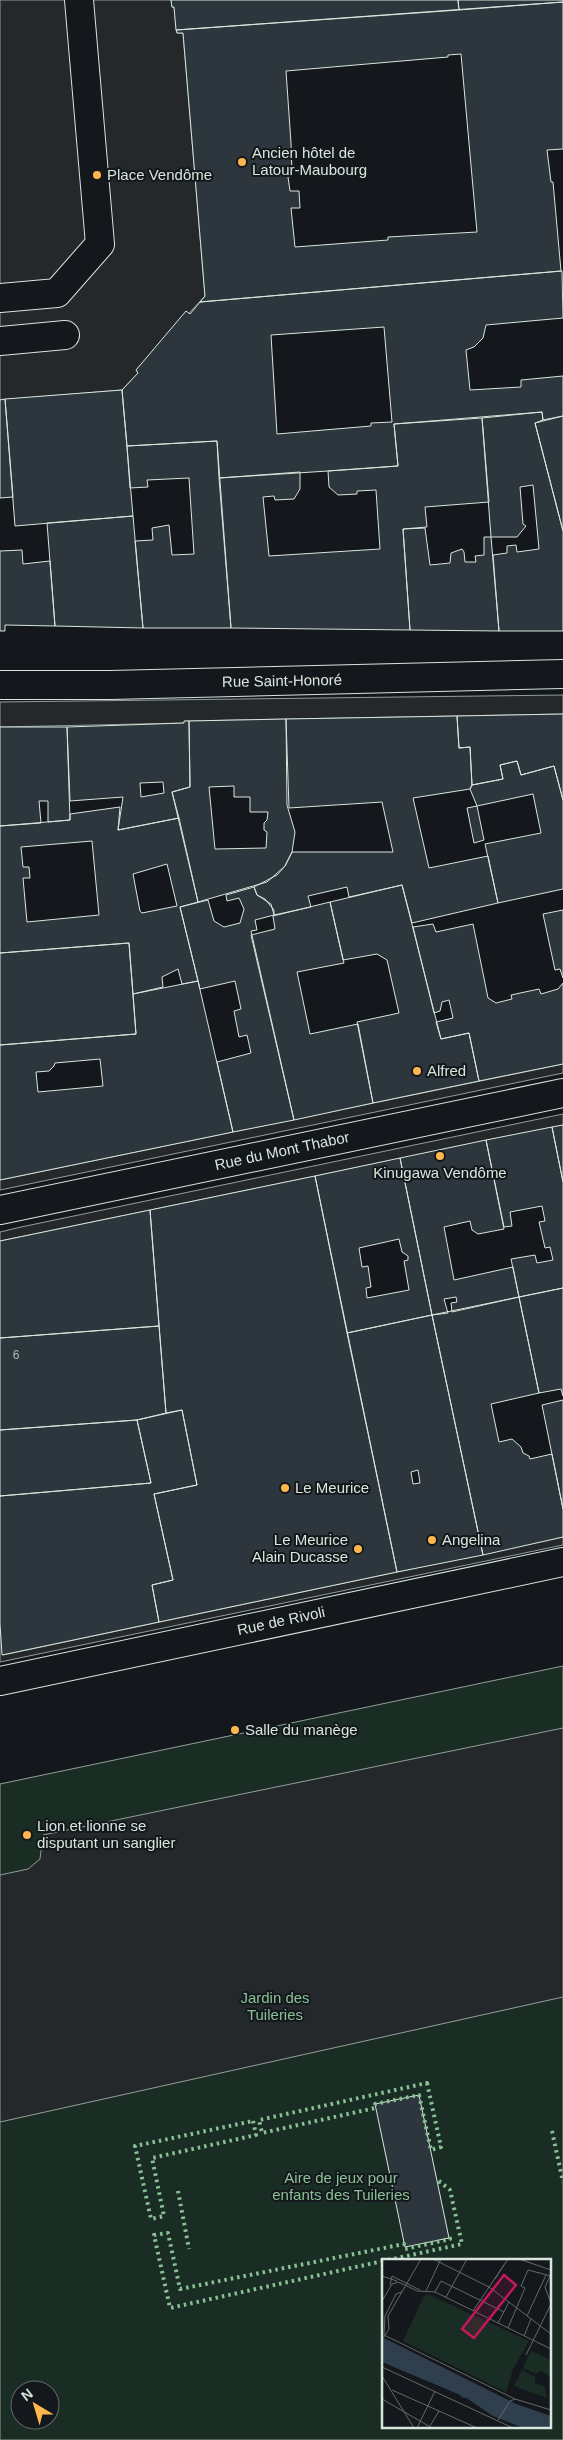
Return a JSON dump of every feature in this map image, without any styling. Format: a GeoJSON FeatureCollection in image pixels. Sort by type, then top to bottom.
{"type":"FeatureCollection","features":[{"type":"Feature","properties":{"kind":"street"},"geometry":{"type":"LineString","coordinates":[[0,298],[57,293],[100,244],[80,0]]}},
{"type":"Feature","properties":{"kind":"street"},"geometry":{"type":"LineString","coordinates":[[0,341],[65,335]]}},
{"type":"Feature","properties":{"kind":"street","name":"Rue Saint-Honoré"},"geometry":{"type":"LineString","coordinates":[[0,685],[120,685],[563,674]]}},
{"type":"Feature","properties":{"kind":"street","name":"Rue du Mont Thabor"},"geometry":{"type":"LineString","coordinates":[[0,1210],[563,1093]]}},
{"type":"Feature","properties":{"kind":"street","name":"Rue de Rivoli"},"geometry":{"type":"LineString","coordinates":[[0,1681],[563,1562]]}},
{"type":"Feature","properties":{"kind":"green space","name":"Jardin des Tuileries"},"geometry":{"type":"Polygon","coordinates":[[[563,1666],[563,2440],[0,2440],[0,1784],[563,1666]]]}},
{"type":"Feature","properties":{"kind":"shaded area","name":"Place Vendôme"},"geometry":{"type":"Polygon","coordinates":[[[0,0],[171,0],[172,7],[174,7],[177,33],[183,33],[205,296],[136,370],[138,373],[122,390],[0,400],[0,0]]]}},
{"type":"Feature","properties":{"kind":"shaded area"},"geometry":{"type":"Polygon","coordinates":[[[563,695],[563,714],[185,721],[184,723],[0,727],[0,702],[563,695]]]}},
{"type":"Feature","properties":{"kind":"shaded area"},"geometry":{"type":"Polygon","coordinates":[[[563,1064],[563,1073],[0,1190],[0,1180],[563,1064]]]}},
{"type":"Feature","properties":{"kind":"shaded area"},"geometry":{"type":"Polygon","coordinates":[[[563,1114],[563,1125],[0,1241],[0,1232],[21,1227],[563,1114]]]}},
{"type":"Feature","properties":{"kind":"shaded area"},"geometry":{"type":"Polygon","coordinates":[[[563,1537],[563,1545],[0,1662],[0,1624],[3,1655],[563,1537]]]}},
{"type":"Feature","properties":{"kind":"shaded area"},"geometry":{"type":"Polygon","coordinates":[[[563,1728],[563,1997],[0,2122],[0,1875],[28,1869],[40,1859],[43,1835],[563,1728]]]}},
{"type":"Feature","properties":{"kind":"building"},"geometry":{"type":"Polygon","coordinates":[[[171,0],[458,0],[459,10],[176,30],[174,7],[172,7],[171,0]]]}},
{"type":"Feature","properties":{"kind":"building"},"geometry":{"type":"Polygon","coordinates":[[[458,0],[563,0],[563,2],[459,10],[458,0]]]}},
{"type":"Feature","properties":{"kind":"building","name":"Ancien hôtel de Latour-Maubourg"},"geometry":{"type":"Polygon","coordinates":[[[563,2],[563,149],[547,150],[551,182],[553,182],[561,271],[200,302],[205,296],[183,33],[177,33],[176,30],[563,2]],[[461,54],[448,55],[448,57],[286,71],[292,174],[288,177],[290,191],[299,191],[300,208],[291,208],[295,247],[388,240],[388,237],[477,232],[461,54]]]}},
{"type":"Feature","properties":{"kind":"building"},"geometry":{"type":"Polygon","coordinates":[[[562,271],[563,318],[486,325],[483,338],[474,347],[466,350],[470,390],[521,387],[521,380],[563,376],[563,416],[543,420],[542,412],[394,424],[398,466],[219,478],[217,441],[127,446],[122,390],[138,373],[136,370],[186,311],[190,314],[200,302],[562,271]],[[384,327],[271,335],[277,434],[371,426],[371,423],[392,422],[384,327]]]}},
{"type":"Feature","properties":{"kind":"building"},"geometry":{"type":"Polygon","coordinates":[[[122,390],[133,516],[15,526],[5,399],[122,390]]]}},
{"type":"Feature","properties":{"kind":"building"},"geometry":{"type":"Polygon","coordinates":[[[5,399],[13,497],[0,498],[0,400],[5,399]]]}},
{"type":"Feature","properties":{"kind":"building"},"geometry":{"type":"Polygon","coordinates":[[[542,412],[543,420],[535,423],[563,531],[563,631],[499,631],[493,555],[507,553],[507,546],[516,545],[517,552],[539,549],[533,485],[520,487],[523,524],[526,526],[517,537],[491,537],[482,418],[542,412]]]}},
{"type":"Feature","properties":{"kind":"building"},"geometry":{"type":"Polygon","coordinates":[[[563,416],[563,531],[535,423],[563,416]]]}},
{"type":"Feature","properties":{"kind":"building"},"geometry":{"type":"Polygon","coordinates":[[[482,418],[489,502],[425,507],[427,527],[403,529],[410,630],[231,628],[219,478],[300,472],[300,489],[294,499],[275,500],[274,496],[263,497],[269,556],[380,549],[376,490],[338,495],[329,487],[328,471],[398,466],[394,424],[482,418]]]}},
{"type":"Feature","properties":{"kind":"building"},"geometry":{"type":"Polygon","coordinates":[[[217,441],[231,628],[143,628],[135,541],[153,540],[152,528],[169,525],[172,555],[194,554],[189,478],[147,480],[148,487],[130,488],[127,446],[217,441]]]}},
{"type":"Feature","properties":{"kind":"building"},"geometry":{"type":"Polygon","coordinates":[[[133,516],[143,628],[55,626],[47,523],[133,516]]]}},
{"type":"Feature","properties":{"kind":"building"},"geometry":{"type":"Polygon","coordinates":[[[425,528],[430,565],[450,563],[451,553],[462,549],[465,562],[476,562],[475,556],[484,555],[484,537],[491,537],[499,631],[410,630],[403,529],[425,528]]]}},
{"type":"Feature","properties":{"kind":"building"},"geometry":{"type":"Polygon","coordinates":[[[22,550],[23,564],[50,561],[55,626],[5,625],[5,631],[0,631],[0,551],[22,550]]]}},
{"type":"Feature","properties":{"kind":"building"},"geometry":{"type":"Polygon","coordinates":[[[563,714],[563,800],[554,766],[521,775],[517,761],[500,765],[503,779],[472,785],[470,747],[459,748],[457,716],[563,714]]]}},
{"type":"Feature","properties":{"kind":"building"},"geometry":{"type":"Polygon","coordinates":[[[457,716],[459,748],[470,747],[472,785],[470,789],[413,798],[429,868],[488,856],[498,903],[412,923],[402,885],[349,897],[347,887],[308,896],[311,907],[274,915],[271,904],[257,895],[254,887],[277,875],[285,866],[292,852],[393,852],[382,802],[289,808],[286,719],[457,716]]]}},
{"type":"Feature","properties":{"kind":"building"},"geometry":{"type":"Polygon","coordinates":[[[286,719],[287,805],[295,832],[292,852],[285,866],[267,882],[198,902],[172,792],[190,787],[189,721],[286,719]],[[234,786],[209,787],[215,849],[266,848],[267,832],[264,830],[264,823],[267,820],[268,812],[250,812],[250,797],[234,797],[234,786]]]}},
{"type":"Feature","properties":{"kind":"building"},"geometry":{"type":"Polygon","coordinates":[[[184,721],[189,721],[190,787],[172,792],[179,818],[118,830],[123,797],[70,801],[67,727],[184,723],[184,721]],[[163,782],[140,783],[141,797],[164,793],[163,782]]]}},
{"type":"Feature","properties":{"kind":"building"},"geometry":{"type":"Polygon","coordinates":[[[0,727],[67,727],[70,820],[48,822],[48,801],[39,801],[41,823],[0,826],[0,727]]]}},
{"type":"Feature","properties":{"kind":"building"},"geometry":{"type":"Polygon","coordinates":[[[517,761],[521,775],[554,766],[563,800],[563,889],[498,903],[485,844],[541,833],[533,794],[477,806],[470,789],[472,785],[503,779],[500,765],[517,761]]]}},
{"type":"Feature","properties":{"kind":"building"},"geometry":{"type":"Polygon","coordinates":[[[477,806],[484,840],[474,843],[467,808],[477,806]]]}},
{"type":"Feature","properties":{"kind":"building"},"geometry":{"type":"Polygon","coordinates":[[[120,807],[118,830],[179,818],[198,902],[180,907],[198,981],[182,984],[178,969],[162,977],[163,987],[133,994],[129,943],[0,953],[0,826],[70,820],[70,814],[120,807]],[[92,841],[21,847],[23,867],[29,867],[30,878],[23,878],[27,922],[99,915],[92,841]],[[167,864],[133,874],[142,913],[177,906],[167,864]]]}},
{"type":"Feature","properties":{"kind":"building"},"geometry":{"type":"Polygon","coordinates":[[[402,885],[441,1039],[469,1033],[479,1081],[373,1103],[357,1022],[399,1013],[387,960],[377,954],[343,960],[330,902],[402,885]]]}},
{"type":"Feature","properties":{"kind":"building"},"geometry":{"type":"Polygon","coordinates":[[[254,887],[257,895],[265,899],[274,910],[274,915],[255,920],[257,930],[251,931],[294,1120],[233,1132],[217,1062],[251,1053],[247,1035],[239,1037],[234,1011],[241,1009],[235,981],[200,989],[180,907],[208,900],[214,921],[224,927],[240,923],[244,909],[239,898],[227,901],[226,895],[254,887]]]}},
{"type":"Feature","properties":{"kind":"building"},"geometry":{"type":"Polygon","coordinates":[[[330,902],[344,963],[297,972],[310,1034],[358,1024],[373,1103],[294,1120],[251,935],[275,929],[273,916],[330,902]]]}},
{"type":"Feature","properties":{"kind":"building"},"geometry":{"type":"Polygon","coordinates":[[[563,910],[563,978],[560,969],[555,970],[543,914],[563,910]]]}},
{"type":"Feature","properties":{"kind":"building"},"geometry":{"type":"Polygon","coordinates":[[[433,924],[436,932],[473,924],[488,998],[496,1003],[512,999],[511,995],[539,989],[541,994],[558,989],[563,983],[563,1064],[479,1081],[469,1033],[441,1039],[436,1022],[453,1018],[449,1000],[442,1002],[440,1011],[434,1013],[413,927],[433,924]]]}},
{"type":"Feature","properties":{"kind":"building"},"geometry":{"type":"Polygon","coordinates":[[[129,943],[136,1034],[0,1045],[0,953],[129,943]]]}},
{"type":"Feature","properties":{"kind":"building"},"geometry":{"type":"Polygon","coordinates":[[[198,981],[233,1132],[0,1180],[0,1045],[136,1034],[133,994],[198,981]],[[100,1059],[55,1063],[49,1071],[36,1072],[38,1092],[103,1086],[100,1059]]]}},
{"type":"Feature","properties":{"kind":"building"},"geometry":{"type":"Polygon","coordinates":[[[563,1125],[563,1182],[552,1127],[563,1125]]]}},
{"type":"Feature","properties":{"kind":"building"},"geometry":{"type":"Polygon","coordinates":[[[552,1127],[563,1182],[563,1288],[519,1297],[511,1259],[535,1255],[537,1263],[553,1260],[550,1247],[545,1248],[539,1222],[545,1221],[542,1206],[510,1212],[512,1226],[504,1227],[486,1140],[552,1127]]]}},
{"type":"Feature","properties":{"kind":"building"},"geometry":{"type":"Polygon","coordinates":[[[486,1140],[504,1229],[478,1234],[472,1230],[470,1221],[444,1227],[454,1280],[513,1267],[519,1297],[452,1312],[451,1303],[457,1302],[456,1297],[444,1299],[448,1313],[432,1315],[400,1158],[486,1140]]]}},
{"type":"Feature","properties":{"kind":"building"},"geometry":{"type":"Polygon","coordinates":[[[400,1158],[432,1315],[347,1333],[315,1176],[400,1158]],[[399,1239],[359,1248],[362,1267],[368,1266],[371,1287],[366,1288],[367,1298],[409,1290],[404,1261],[408,1260],[408,1256],[402,1252],[399,1239]]]}},
{"type":"Feature","properties":{"kind":"building"},"geometry":{"type":"Polygon","coordinates":[[[315,1176],[397,1572],[159,1622],[152,1585],[173,1580],[154,1494],[197,1485],[182,1410],[166,1413],[150,1210],[315,1176]]]}},
{"type":"Feature","properties":{"kind":"building"},"geometry":{"type":"Polygon","coordinates":[[[150,1210],[159,1326],[0,1338],[0,1241],[150,1210]]]}},
{"type":"Feature","properties":{"kind":"building"},"geometry":{"type":"Polygon","coordinates":[[[563,1288],[563,1396],[561,1389],[539,1393],[519,1297],[563,1288]]]}},
{"type":"Feature","properties":{"kind":"building"},"geometry":{"type":"Polygon","coordinates":[[[519,1297],[539,1393],[491,1404],[499,1442],[512,1439],[530,1459],[552,1454],[563,1509],[563,1537],[483,1555],[432,1315],[519,1297]]]}},
{"type":"Feature","properties":{"kind":"building"},"geometry":{"type":"Polygon","coordinates":[[[432,1315],[483,1555],[397,1572],[347,1333],[432,1315]],[[418,1470],[411,1472],[413,1484],[420,1483],[418,1470]]]}},
{"type":"Feature","properties":{"kind":"building"},"geometry":{"type":"Polygon","coordinates":[[[159,1326],[166,1413],[137,1420],[0,1430],[0,1338],[159,1326]]]}},
{"type":"Feature","properties":{"kind":"building"},"geometry":{"type":"Polygon","coordinates":[[[563,1400],[563,1509],[542,1405],[563,1400]]]}},
{"type":"Feature","properties":{"kind":"building"},"geometry":{"type":"Polygon","coordinates":[[[182,1410],[197,1485],[154,1494],[173,1580],[152,1585],[159,1622],[2,1655],[0,1624],[0,1496],[151,1483],[137,1420],[182,1410]]]}},
{"type":"Feature","properties":{"kind":"building"},"geometry":{"type":"Polygon","coordinates":[[[137,1420],[151,1483],[0,1496],[0,1430],[137,1420]]]}},
{"type":"Feature","properties":{"kind":"building"},"geometry":{"type":"Polygon","coordinates":[[[419,2095],[449,2238],[405,2247],[375,2104],[419,2095]]]}},
{"type":"Feature","properties":{"kind":"hedge"},"geometry":{"type":"LineString","coordinates":[[427,2083],[441,2147],[431,2150],[419,2095],[375,2104],[375,2108],[262,2133],[259,2120],[427,2083]]}},
{"type":"Feature","properties":{"kind":"hedge"},"geometry":{"type":"LineString","coordinates":[[253,2121],[256,2135],[152,2158],[164,2216],[151,2219],[135,2146],[253,2121]]}},
{"type":"Feature","properties":{"kind":"hedge"},"geometry":{"type":"LineString","coordinates":[[552,2131],[563,2182]]}},
{"type":"Feature","properties":{"kind":"hedge"},"geometry":{"type":"LineString","coordinates":[[393,2259],[462,2244],[450,2190],[438,2180],[439,2184]]}},
{"type":"Feature","properties":{"kind":"hedge"},"geometry":{"type":"LineString","coordinates":[[178,2191],[189,2249]]}},
{"type":"Feature","properties":{"kind":"hedge"},"geometry":{"type":"LineString","coordinates":[[382,2261],[170,2308],[154,2235],[168,2233],[180,2289],[404,2244],[405,2249],[450,2239],[449,2235]]}},
{"type":"Feature","properties":{"kind":"place","name":"Ancien hôtel de Latour-Maubourg"},"geometry":{"type":"Point","coordinates":[242,162]}},
{"type":"Feature","properties":{"kind":"place","name":"Place Vendôme"},"geometry":{"type":"Point","coordinates":[97,175]}},
{"type":"Feature","properties":{"kind":"place","name":"Alfred"},"geometry":{"type":"Point","coordinates":[417,1071]}},
{"type":"Feature","properties":{"kind":"place","name":"Kinugawa Vendôme"},"geometry":{"type":"Point","coordinates":[440,1156]}},
{"type":"Feature","properties":{"kind":"place","name":"Le Meurice"},"geometry":{"type":"Point","coordinates":[285,1488]}},
{"type":"Feature","properties":{"kind":"place","name":"Angelina"},"geometry":{"type":"Point","coordinates":[432,1540]}},
{"type":"Feature","properties":{"kind":"place","name":"Le Meurice Alain Ducasse"},"geometry":{"type":"Point","coordinates":[358,1549]}},
{"type":"Feature","properties":{"kind":"place","name":"Salle du manège"},"geometry":{"type":"Point","coordinates":[235,1730]}},
{"type":"Feature","properties":{"kind":"place","name":"Lion et lionne se disputant un sanglier"},"geometry":{"type":"Point","coordinates":[27,1835]}},
{"type":"Feature","properties":{"kind":"park label","name":"Aire de jeux pour enfants des Tuileries"},"geometry":{"type":"Point","coordinates":[341,2186]}}]}
